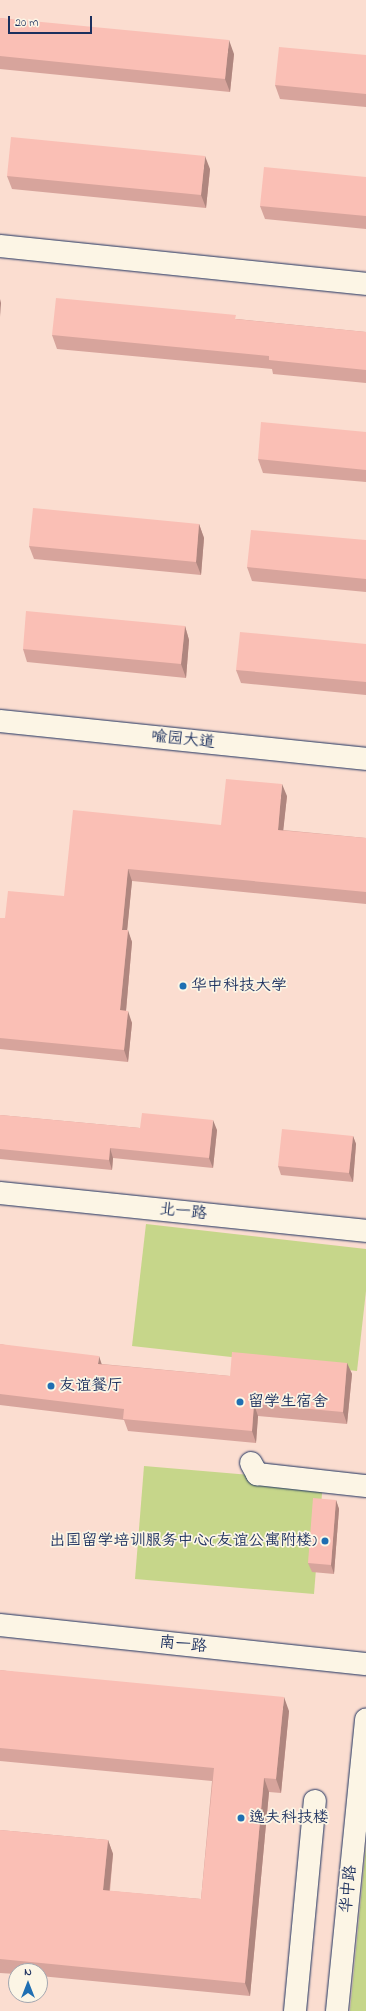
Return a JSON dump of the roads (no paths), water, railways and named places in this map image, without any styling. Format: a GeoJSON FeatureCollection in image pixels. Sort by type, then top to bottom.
{"type":"FeatureCollection","features":[{"type":"Feature","properties":{"kind":"street"},"geometry":{"type":"LineString","coordinates":[[0,246],[366,284]]}},
{"type":"Feature","properties":{"kind":"street","name":"喻园大道"},"geometry":{"type":"LineString","coordinates":[[0,722],[366,759]]}},
{"type":"Feature","properties":{"kind":"street","name":"北一路"},"geometry":{"type":"LineString","coordinates":[[0,1193],[366,1231]]}},
{"type":"Feature","properties":{"kind":"street"},"geometry":{"type":"LineString","coordinates":[[250,1464],[257,1474],[366,1486]]}},
{"type":"Feature","properties":{"kind":"street","name":"南一路"},"geometry":{"type":"LineString","coordinates":[[0,1625],[366,1664]]}},
{"type":"Feature","properties":{"kind":"street","name":"华中路"},"geometry":{"type":"LineString","coordinates":[[337,2011],[366,1719]]}},
{"type":"Feature","properties":{"kind":"street"},"geometry":{"type":"LineString","coordinates":[[295,2011],[315,1801]]}},
{"type":"Feature","properties":{"kind":"place","name":"华中科技大学"},"geometry":{"type":"Point","coordinates":[183,986]}},
{"type":"Feature","properties":{"kind":"place","name":"友谊餐厅"},"geometry":{"type":"Point","coordinates":[51,1386]}},
{"type":"Feature","properties":{"kind":"place","name":"留学生宿舍"},"geometry":{"type":"Point","coordinates":[240,1402]}},
{"type":"Feature","properties":{"kind":"place","name":"出国留学培训服务中心(友谊公寓附楼)"},"geometry":{"type":"Point","coordinates":[325,1541]}},
{"type":"Feature","properties":{"kind":"place","name":"逸夫科技楼"},"geometry":{"type":"Point","coordinates":[241,1818]}}]}
